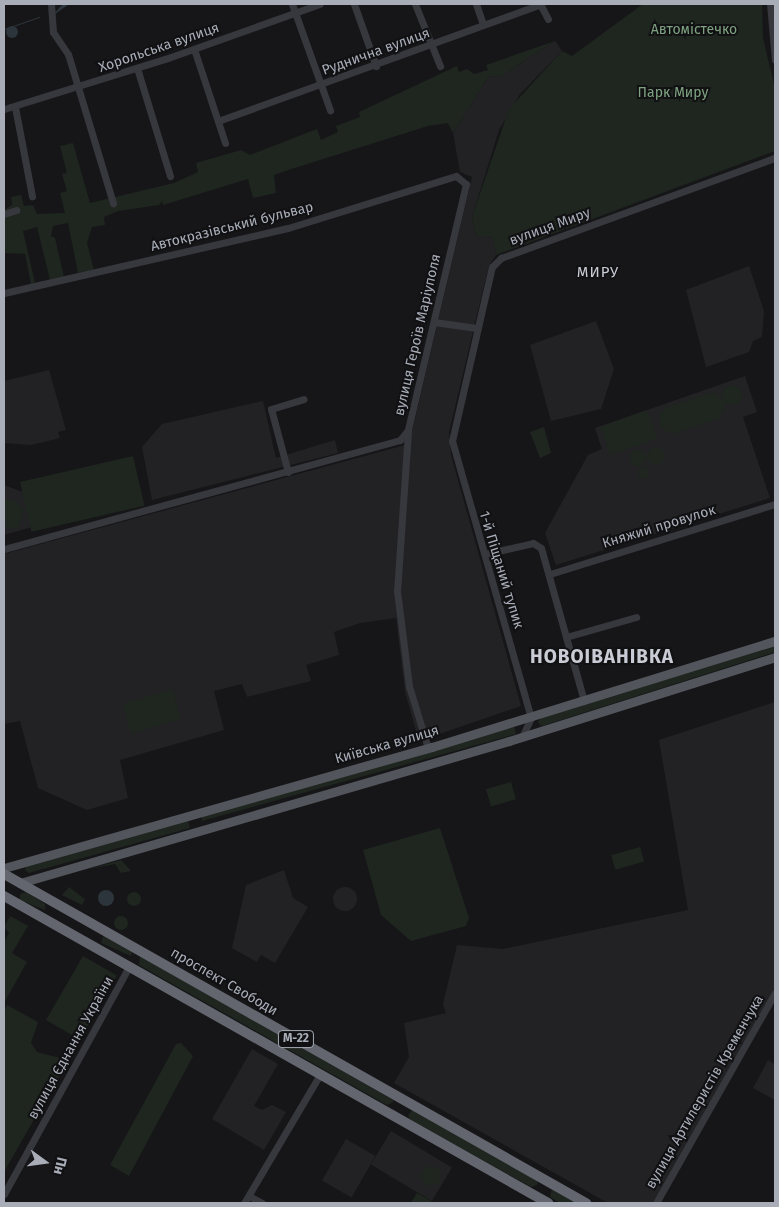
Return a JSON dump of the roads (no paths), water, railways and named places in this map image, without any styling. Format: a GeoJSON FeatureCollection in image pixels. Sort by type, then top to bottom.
{"type":"FeatureCollection","features":[{"type":"Feature","properties":{"kind":"highway","name":"проспект Свободи"},"geometry":{"type":"LineString","coordinates":[[4,874],[586,1203]]}},
{"type":"Feature","properties":{"kind":"highway"},"geometry":{"type":"LineString","coordinates":[[6,897],[20,883]]}},
{"type":"Feature","properties":{"kind":"highway","name":"М-22"},"geometry":{"type":"LineString","coordinates":[[6,897],[87,944],[130,965],[398,1116],[537,1200],[548,1203]]}},
{"type":"Feature","properties":{"kind":"highway"},"geometry":{"type":"LineString","coordinates":[[45,920],[55,903]]}},
{"type":"Feature","properties":{"kind":"highway"},"geometry":{"type":"LineString","coordinates":[[87,944],[97,927]]}},
{"type":"Feature","properties":{"kind":"highway"},"geometry":{"type":"LineString","coordinates":[[130,965],[138,949]]}},
{"type":"Feature","properties":{"kind":"highway"},"geometry":{"type":"LineString","coordinates":[[398,1116],[406,1101]]}},
{"type":"Feature","properties":{"kind":"highway"},"geometry":{"type":"LineString","coordinates":[[537,1200],[547,1181]]}},
{"type":"Feature","properties":{"kind":"main road","name":"Київська вулиця"},"geometry":{"type":"LineString","coordinates":[[4,868],[531,718],[775,640]]}},
{"type":"Feature","properties":{"kind":"main road"},"geometry":{"type":"LineString","coordinates":[[20,883],[522,737],[775,657]]}},
{"type":"Feature","properties":{"kind":"main road"},"geometry":{"type":"LineString","coordinates":[[531,718],[535,733]]}},
{"type":"Feature","properties":{"kind":"main road"},"geometry":{"type":"LineString","coordinates":[[517,722],[522,737]]}},
{"type":"Feature","properties":{"kind":"main road"},"geometry":{"type":"LineString","coordinates":[[194,815],[198,830]]}},
{"type":"Feature","properties":{"kind":"street"},"geometry":{"type":"LineString","coordinates":[[50,4],[53,32],[67,49],[113,203]]}},
{"type":"Feature","properties":{"kind":"street"},"geometry":{"type":"LineString","coordinates":[[292,4],[330,110]]}},
{"type":"Feature","properties":{"kind":"street","name":"Хорольська вулиця"},"geometry":{"type":"LineString","coordinates":[[4,109],[79,88],[320,4]]}},
{"type":"Feature","properties":{"kind":"street"},"geometry":{"type":"LineString","coordinates":[[354,4],[376,66]]}},
{"type":"Feature","properties":{"kind":"street"},"geometry":{"type":"LineString","coordinates":[[415,4],[430,46],[440,66]]}},
{"type":"Feature","properties":{"kind":"street"},"geometry":{"type":"LineString","coordinates":[[476,4],[484,24]]}},
{"type":"Feature","properties":{"kind":"street"},"geometry":{"type":"LineString","coordinates":[[540,4],[548,20]]}},
{"type":"Feature","properties":{"kind":"street","name":"Руднична вулиця"},"geometry":{"type":"LineString","coordinates":[[218,121],[376,66],[540,4]]}},
{"type":"Feature","properties":{"kind":"street"},"geometry":{"type":"LineString","coordinates":[[770,4],[775,60]]}},
{"type":"Feature","properties":{"kind":"street"},"geometry":{"type":"LineString","coordinates":[[194,49],[224,143]]}},
{"type":"Feature","properties":{"kind":"street"},"geometry":{"type":"LineString","coordinates":[[137,68],[170,176]]}},
{"type":"Feature","properties":{"kind":"street"},"geometry":{"type":"LineString","coordinates":[[15,107],[32,196]]}},
{"type":"Feature","properties":{"kind":"street","name":"вулиця Миру"},"geometry":{"type":"LineString","coordinates":[[453,428],[492,267],[501,258],[775,158]]}},
{"type":"Feature","properties":{"kind":"street","name":"Автокразівський бульвар"},"geometry":{"type":"LineString","coordinates":[[4,293],[288,228],[444,179],[464,178]]}},
{"type":"Feature","properties":{"kind":"street","name":"вулиця Героїв Маріуполя"},"geometry":{"type":"LineString","coordinates":[[4,549],[392,444],[408,430],[466,189],[464,178]]}},
{"type":"Feature","properties":{"kind":"street"},"geometry":{"type":"LineString","coordinates":[[4,214],[16,210]]}},
{"type":"Feature","properties":{"kind":"street"},"geometry":{"type":"LineString","coordinates":[[434,322],[477,328]]}},
{"type":"Feature","properties":{"kind":"street"},"geometry":{"type":"LineString","coordinates":[[288,472],[271,409],[304,399]]}},
{"type":"Feature","properties":{"kind":"street","name":"1-й Піщаний тупик"},"geometry":{"type":"LineString","coordinates":[[453,428],[455,461],[531,718]]}},
{"type":"Feature","properties":{"kind":"street"},"geometry":{"type":"LineString","coordinates":[[408,430],[397,591],[409,686],[428,748]]}},
{"type":"Feature","properties":{"kind":"street","name":"Княжий провулок"},"geometry":{"type":"LineString","coordinates":[[550,574],[775,504]]}},
{"type":"Feature","properties":{"kind":"street"},"geometry":{"type":"LineString","coordinates":[[484,554],[533,543],[541,548],[550,574],[584,701]]}},
{"type":"Feature","properties":{"kind":"street"},"geometry":{"type":"LineString","coordinates":[[566,637],[636,617]]}},
{"type":"Feature","properties":{"kind":"street"},"geometry":{"type":"LineString","coordinates":[[522,737],[531,718]]}},
{"type":"Feature","properties":{"kind":"street","name":"вулиця Єднання України"},"geometry":{"type":"LineString","coordinates":[[4,1194],[130,965]]}},
{"type":"Feature","properties":{"kind":"street","name":"вулиця Артилеристів Кременчука"},"geometry":{"type":"LineString","coordinates":[[656,1203],[775,993]]}},
{"type":"Feature","properties":{"kind":"street"},"geometry":{"type":"LineString","coordinates":[[244,1203],[321,1073]]}},
{"type":"Feature","properties":{"kind":"street"},"geometry":{"type":"LineString","coordinates":[[249,1196],[262,1203]]}},
{"type":"Feature","properties":{"kind":"waterway"},"geometry":{"type":"LineString","coordinates":[[4,29],[39,17]]}},
{"type":"Feature","properties":{"kind":"district","name":"МИРУ"},"geometry":{"type":"Point","coordinates":[598,273]}},
{"type":"Feature","properties":{"kind":"district","name":"НОВОІВАНІВКА"},"geometry":{"type":"Point","coordinates":[602,657]}},
{"type":"Feature","properties":{"kind":"park label","name":"Автомістечко"},"geometry":{"type":"Point","coordinates":[694,30]}},
{"type":"Feature","properties":{"kind":"park label","name":"Парк Миру"},"geometry":{"type":"Point","coordinates":[673,93]}}]}
